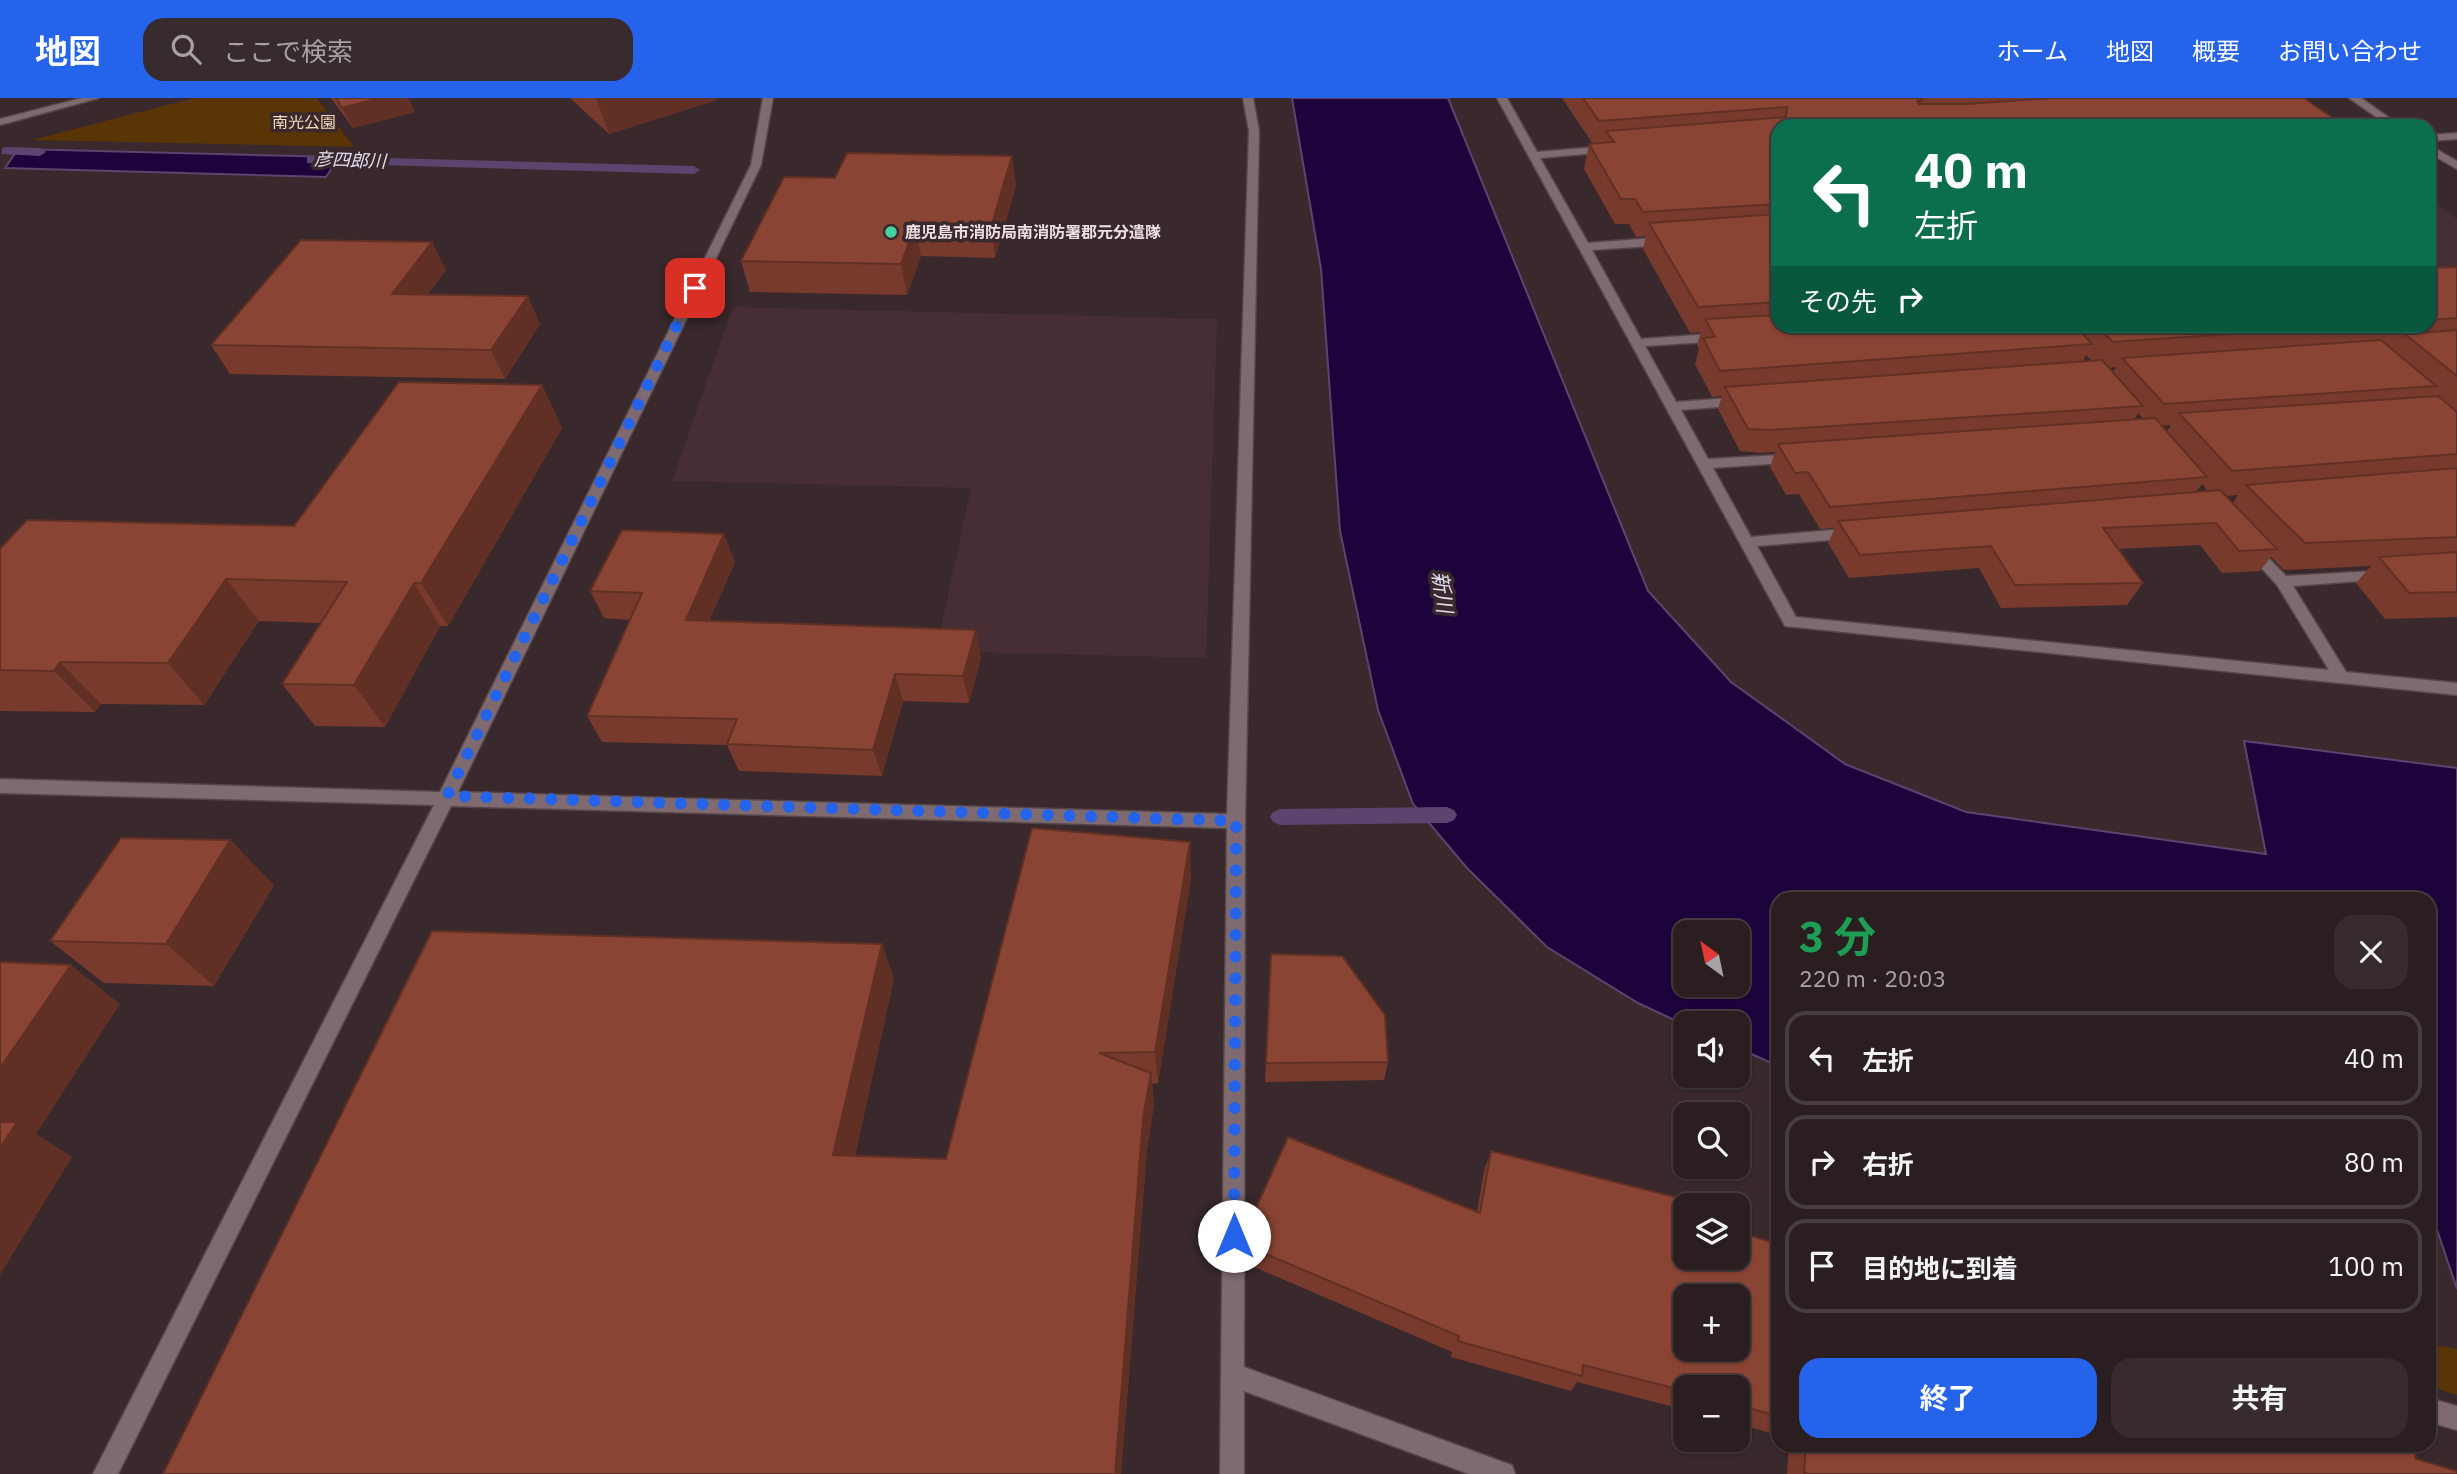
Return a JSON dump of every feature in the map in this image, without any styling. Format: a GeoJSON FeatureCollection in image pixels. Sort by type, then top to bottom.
{"type":"FeatureCollection","features":[{"type":"Feature","properties":{"kind":"street"},"geometry":{"type":"LineString","coordinates":[[105,1474],[447,796],[756,165],[768,98]]}},
{"type":"Feature","properties":{"kind":"street"},"geometry":{"type":"LineString","coordinates":[[1232,1474],[1236,821],[1254,131],[1248,98]]}},
{"type":"Feature","properties":{"kind":"street"},"geometry":{"type":"LineString","coordinates":[[1502,98],[1791,622],[2457,689]]}},
{"type":"Feature","properties":{"kind":"street"},"geometry":{"type":"LineString","coordinates":[[2354,98],[2386,119]]}},
{"type":"Feature","properties":{"kind":"street"},"geometry":{"type":"LineString","coordinates":[[0,122],[86,99]]}},
{"type":"Feature","properties":{"kind":"street"},"geometry":{"type":"LineString","coordinates":[[2436,138],[2457,136]]}},
{"type":"Feature","properties":{"kind":"street"},"geometry":{"type":"LineString","coordinates":[[1535,155],[1625,148]]}},
{"type":"Feature","properties":{"kind":"street"},"geometry":{"type":"LineString","coordinates":[[2436,152],[2457,166]]}},
{"type":"Feature","properties":{"kind":"street"},"geometry":{"type":"LineString","coordinates":[[1586,247],[1682,240]]}},
{"type":"Feature","properties":{"kind":"street"},"geometry":{"type":"LineString","coordinates":[[1639,343],[1735,336]]}},
{"type":"Feature","properties":{"kind":"street"},"geometry":{"type":"LineString","coordinates":[[1673,406],[1754,400]]}},
{"type":"Feature","properties":{"kind":"street"},"geometry":{"type":"LineString","coordinates":[[1705,464],[1816,457]]}},
{"type":"Feature","properties":{"kind":"street"},"geometry":{"type":"LineString","coordinates":[[1748,542],[1870,532]]}},
{"type":"Feature","properties":{"kind":"street"},"geometry":{"type":"LineString","coordinates":[[2236,533],[2282,582],[2341,677]]}},
{"type":"Feature","properties":{"kind":"street"},"geometry":{"type":"LineString","coordinates":[[2282,582],[2403,573]]}},
{"type":"Feature","properties":{"kind":"street"},"geometry":{"type":"LineString","coordinates":[[0,786],[447,796],[1236,821]]}},
{"type":"Feature","properties":{"kind":"street"},"geometry":{"type":"LineString","coordinates":[[1233,1375],[1503,1474]]}},
{"type":"Feature","properties":{"kind":"street"},"geometry":{"type":"LineString","coordinates":[[2436,1412],[2457,1418]]}},
{"type":"Feature","properties":{"kind":"shaded area"},"geometry":{"type":"Polygon","coordinates":[[[2436,204],[2457,219],[2457,276],[2436,278],[2436,204]]]}},
{"type":"Feature","properties":{"kind":"shaded area"},"geometry":{"type":"Polygon","coordinates":[[[733,307],[1217,319],[1206,658],[936,651],[971,488],[672,481],[733,307]]]}},
{"type":"Feature","properties":{"kind":"green space","name":"南光公園"},"geometry":{"type":"Polygon","coordinates":[[[194,98],[317,98],[354,147],[32,140],[194,98]]]}},
{"type":"Feature","properties":{"kind":"green space"},"geometry":{"type":"Polygon","coordinates":[[[2436,1345],[2457,1349],[2457,1395],[2436,1388],[2436,1345]]]}},
{"type":"Feature","properties":{"kind":"water","name":"新川"},"geometry":{"type":"Polygon","coordinates":[[[1292,98],[1448,98],[1648,591],[1731,682],[1845,764],[1966,812],[2266,854],[2244,741],[2457,768],[2457,1289],[2436,1227],[2436,892],[1771,892],[1771,1063],[1750,1053],[1750,1011],[1673,1011],[1673,1019],[1638,1003],[1547,947],[1467,868],[1413,804],[1378,710],[1340,531],[1321,269],[1292,98]]]}},
{"type":"Feature","properties":{"kind":"water"},"geometry":{"type":"Polygon","coordinates":[[[18,149],[339,157],[326,177],[5,168],[18,149]]]}},
{"type":"Feature","properties":{"kind":"building"},"geometry":{"type":"Polygon","coordinates":[[[336,98],[379,98],[342,108],[336,98]]]}},
{"type":"Feature","properties":{"kind":"building"},"geometry":{"type":"Polygon","coordinates":[[[1583,98],[1922,98],[1917,101],[1919,104],[1967,104],[2053,98],[2304,98],[2334,119],[1771,119],[1771,204],[1643,212],[1635,199],[1621,199],[1589,144],[1614,142],[1606,131],[1786,117],[1787,107],[1599,121],[1583,98]]]}},
{"type":"Feature","properties":{"kind":"building"},"geometry":{"type":"Polygon","coordinates":[[[847,153],[1012,156],[991,227],[915,226],[901,264],[741,261],[784,177],[835,178],[847,153]]]}},
{"type":"Feature","properties":{"kind":"building"},"geometry":{"type":"Polygon","coordinates":[[[1771,214],[1771,302],[1698,307],[1649,223],[1771,214]]]}},
{"type":"Feature","properties":{"kind":"building"},"geometry":{"type":"Polygon","coordinates":[[[301,240],[432,242],[392,294],[528,296],[491,350],[211,345],[301,240]]]}},
{"type":"Feature","properties":{"kind":"building"},"geometry":{"type":"Polygon","coordinates":[[[2457,267],[2457,318],[2436,320],[2436,268],[2457,267]]]}},
{"type":"Feature","properties":{"kind":"building"},"geometry":{"type":"Polygon","coordinates":[[[1771,315],[1771,333],[2082,333],[2092,344],[1720,371],[1703,338],[1715,337],[1705,319],[1771,315]]]}},
{"type":"Feature","properties":{"kind":"building"},"geometry":{"type":"Polygon","coordinates":[[[2457,330],[2457,376],[2405,334],[2457,330]]]}},
{"type":"Feature","properties":{"kind":"building"},"geometry":{"type":"Polygon","coordinates":[[[2104,333],[2245,333],[2113,342],[2104,333]]]}},
{"type":"Feature","properties":{"kind":"building"},"geometry":{"type":"Polygon","coordinates":[[[2381,340],[2436,386],[2164,404],[2122,358],[2381,340]]]}},
{"type":"Feature","properties":{"kind":"building"},"geometry":{"type":"Polygon","coordinates":[[[2102,360],[2143,406],[1770,430],[1748,429],[1725,387],[2102,360]]]}},
{"type":"Feature","properties":{"kind":"building"},"geometry":{"type":"Polygon","coordinates":[[[399,382],[542,385],[421,583],[414,583],[354,685],[282,684],[347,582],[226,579],[168,663],[60,662],[54,671],[0,670],[0,549],[27,520],[294,526],[399,382]]]}},
{"type":"Feature","properties":{"kind":"building"},"geometry":{"type":"Polygon","coordinates":[[[2438,396],[2457,412],[2457,454],[2232,471],[2179,413],[2438,396]]]}},
{"type":"Feature","properties":{"kind":"building"},"geometry":{"type":"Polygon","coordinates":[[[2155,418],[2207,477],[1830,507],[1808,472],[1795,473],[1778,444],[2155,418]]]}},
{"type":"Feature","properties":{"kind":"building"},"geometry":{"type":"Polygon","coordinates":[[[2457,468],[2457,537],[2305,543],[2246,485],[2457,468]]]}},
{"type":"Feature","properties":{"kind":"building"},"geometry":{"type":"Polygon","coordinates":[[[2220,490],[2277,549],[2239,551],[2216,523],[2103,528],[2143,583],[2015,585],[1991,546],[1860,555],[1838,521],[2220,490]]]}},
{"type":"Feature","properties":{"kind":"building"},"geometry":{"type":"Polygon","coordinates":[[[622,530],[724,534],[686,620],[976,630],[963,676],[895,674],[873,750],[727,744],[737,719],[587,716],[642,593],[590,591],[622,530]]]}},
{"type":"Feature","properties":{"kind":"building"},"geometry":{"type":"Polygon","coordinates":[[[2457,552],[2457,592],[2409,593],[2379,557],[2457,552]]]}},
{"type":"Feature","properties":{"kind":"building"},"geometry":{"type":"Polygon","coordinates":[[[1032,828],[1190,842],[1155,1052],[1099,1053],[1151,1073],[1143,1119],[1115,1474],[163,1474],[432,931],[882,944],[833,1155],[946,1159],[1032,828]]]}},
{"type":"Feature","properties":{"kind":"building"},"geometry":{"type":"Polygon","coordinates":[[[121,838],[230,840],[166,944],[50,941],[121,838]]]}},
{"type":"Feature","properties":{"kind":"building"},"geometry":{"type":"Polygon","coordinates":[[[1271,954],[1342,956],[1385,1015],[1388,1062],[1266,1063],[1271,954]]]}},
{"type":"Feature","properties":{"kind":"building"},"geometry":{"type":"Polygon","coordinates":[[[0,962],[71,965],[0,1068],[0,962]]]}},
{"type":"Feature","properties":{"kind":"building"},"geometry":{"type":"Polygon","coordinates":[[[0,1122],[17,1122],[0,1148],[0,1122]]]}},
{"type":"Feature","properties":{"kind":"building"},"geometry":{"type":"Polygon","coordinates":[[[1288,1137],[1480,1213],[1491,1151],[1673,1196],[1673,1270],[1750,1270],[1750,1236],[1771,1242],[1771,1414],[1750,1408],[1750,1375],[1673,1375],[1673,1388],[1583,1365],[1582,1376],[1458,1341],[1459,1336],[1247,1246],[1247,1228],[1288,1137]]]}},
{"type":"Feature","properties":{"kind":"building"},"geometry":{"type":"Polygon","coordinates":[[[1806,1452],[2415,1452],[2416,1459],[2457,1471],[2457,1474],[1804,1473],[1806,1452]]]}},
{"type":"Feature","properties":{"kind":"waterway","name":"彦四郎川"},"geometry":{"type":"LineString","coordinates":[[6,151],[40,152]]}},
{"type":"Feature","properties":{"kind":"waterway","name":"彦四郎川"},"geometry":{"type":"LineString","coordinates":[[311,160],[694,170]]}},
{"type":"Feature","properties":{"kind":"waterway"},"geometry":{"type":"LineString","coordinates":[[1280,817],[1447,815]]}},
{"type":"Feature","properties":{"kind":"place","name":"鹿児島市消防局南消防署郡元分遣隊"},"geometry":{"type":"Point","coordinates":[891,232]}},
{"type":"Feature","properties":{"kind":"route"},"geometry":{"type":"LineString","coordinates":[[695,288],[447,796],[1236,821],[1234,1236]]}}]}
